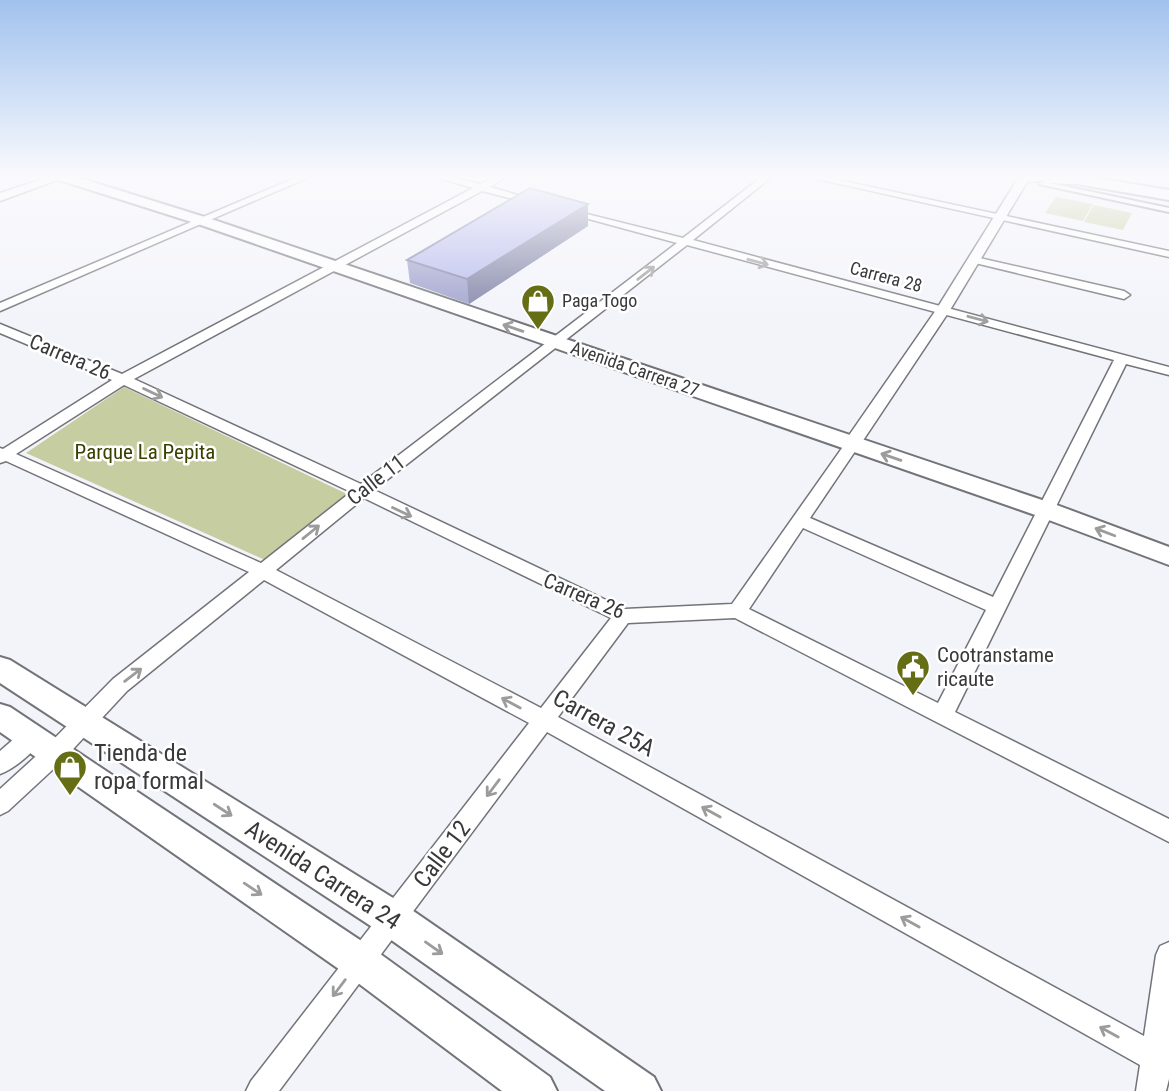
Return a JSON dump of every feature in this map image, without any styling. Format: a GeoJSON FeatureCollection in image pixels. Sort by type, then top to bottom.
{"type":"FeatureCollection","features":[{"type":"Feature","properties":{"kind":"main road","name":"Avenida Carrera 27"},"geometry":{"type":"LineString","coordinates":[[218,226],[1046,510],[1169,556]]}},
{"type":"Feature","properties":{"kind":"main road","name":"Avenida Carrera 24"},"geometry":{"type":"LineString","coordinates":[[0,668],[393,919],[640,1091]]}},
{"type":"Feature","properties":{"kind":"main road"},"geometry":{"type":"LineString","coordinates":[[0,716],[359,961],[536,1091]]}},
{"type":"Feature","properties":{"kind":"street"},"geometry":{"type":"LineString","coordinates":[[0,307],[187,226]]}},
{"type":"Feature","properties":{"kind":"street"},"geometry":{"type":"LineString","coordinates":[[1,455],[123,379],[410,226]]}},
{"type":"Feature","properties":{"kind":"street","name":"Carrera 28"},"geometry":{"type":"LineString","coordinates":[[623,226],[1169,371]]}},
{"type":"Feature","properties":{"kind":"street","name":"Calle 11"},"geometry":{"type":"LineString","coordinates":[[0,764],[43,746],[85,722],[120,685],[360,492],[557,343],[705,226]]}},
{"type":"Feature","properties":{"kind":"street"},"geometry":{"type":"LineString","coordinates":[[737,611],[943,310],[994,226]]}},
{"type":"Feature","properties":{"kind":"street"},"geometry":{"type":"LineString","coordinates":[[1040,226],[1169,254]]}},
{"type":"Feature","properties":{"kind":"street"},"geometry":{"type":"LineString","coordinates":[[975,260],[1124,295]]}},
{"type":"Feature","properties":{"kind":"street","name":"Carrera 26"},"geometry":{"type":"LineString","coordinates":[[0,328],[123,379],[623,617],[737,611],[1169,831]]}},
{"type":"Feature","properties":{"kind":"street"},"geometry":{"type":"LineString","coordinates":[[943,715],[1122,358]]}},
{"type":"Feature","properties":{"kind":"street","name":"Carrera 25A"},"geometry":{"type":"LineString","coordinates":[[1,455],[263,571],[544,720],[1162,1061]]}},
{"type":"Feature","properties":{"kind":"street"},"geometry":{"type":"LineString","coordinates":[[798,519],[998,607]]}},
{"type":"Feature","properties":{"kind":"street","name":"Calle 12"},"geometry":{"type":"LineString","coordinates":[[261,1091],[623,617]]}},
{"type":"Feature","properties":{"kind":"street","name":"Calle 11"},"geometry":{"type":"LineString","coordinates":[[0,804],[43,746]]}},
{"type":"Feature","properties":{"kind":"street"},"geometry":{"type":"LineString","coordinates":[[1151,1091],[1162,1061],[1169,955]]}},
{"type":"Feature","properties":{"kind":"green space"},"geometry":{"type":"Polygon","coordinates":[[[1103,226],[1125,226],[1123,230],[1103,226]]]}},
{"type":"Feature","properties":{"kind":"green space","name":"Parque La Pepita"},"geometry":{"type":"Polygon","coordinates":[[[124,387],[347,494],[265,560],[26,453],[124,387]]]}},
{"type":"Feature","properties":{"kind":"building"},"geometry":{"type":"Polygon","coordinates":[[[465,226],[553,226],[467,279],[407,260],[465,226]]]}},
{"type":"Feature","properties":{"kind":"place","name":"Paga Togo"},"geometry":{"type":"Point","coordinates":[538,331]}},
{"type":"Feature","properties":{"kind":"place","name":"Cootranstame ricaute"},"geometry":{"type":"Point","coordinates":[913,697]}},
{"type":"Feature","properties":{"kind":"place","name":"Tienda de ropa formal"},"geometry":{"type":"Point","coordinates":[70,797]}}]}
